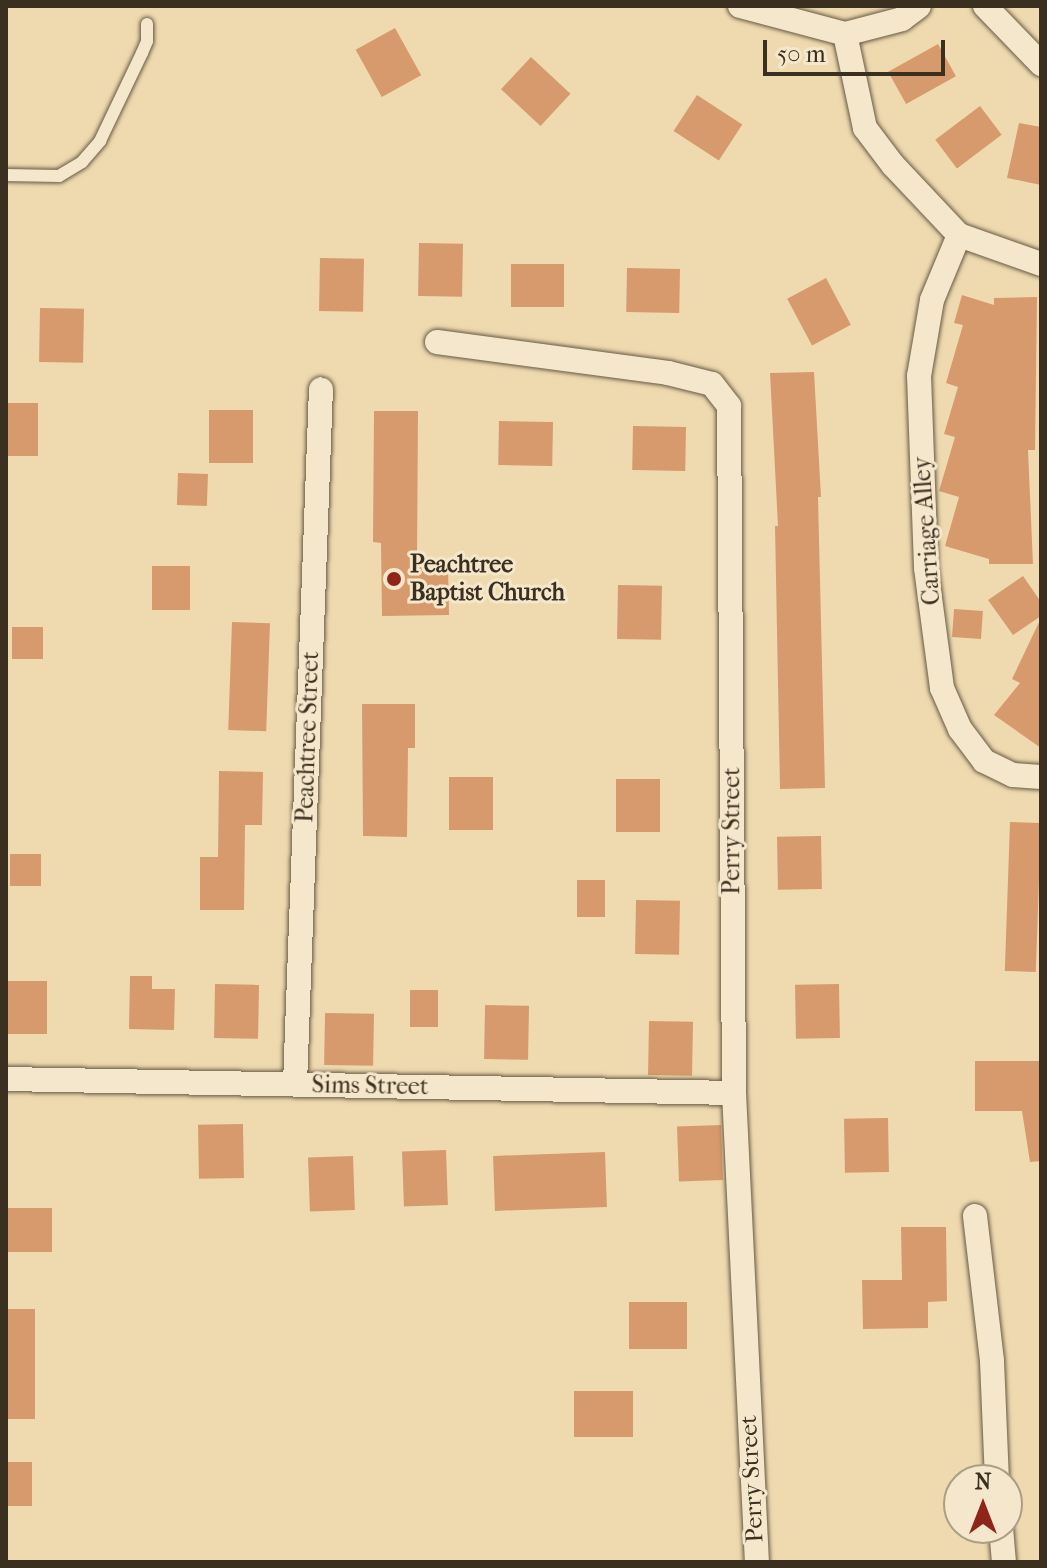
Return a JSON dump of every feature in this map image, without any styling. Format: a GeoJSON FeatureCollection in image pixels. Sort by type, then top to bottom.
{"type":"FeatureCollection","features":[{"type":"Feature","properties":{"kind":"street"},"geometry":{"type":"LineString","coordinates":[[740,6],[845,34],[902,19],[919,6]]}},
{"type":"Feature","properties":{"kind":"street"},"geometry":{"type":"LineString","coordinates":[[985,6],[1041,64]]}},
{"type":"Feature","properties":{"kind":"street"},"geometry":{"type":"LineString","coordinates":[[845,34],[865,128],[893,165],[959,235],[1041,264]]}},
{"type":"Feature","properties":{"kind":"street","name":"Carriage Alley"},"geometry":{"type":"LineString","coordinates":[[959,235],[932,300],[919,376],[926,568],[942,688],[960,729],[984,761],[1013,775],[1041,777]]}},
{"type":"Feature","properties":{"kind":"street","name":"Perry Street"},"geometry":{"type":"LineString","coordinates":[[437,342],[668,373],[712,384],[729,406],[734,1093],[757,1562]]}},
{"type":"Feature","properties":{"kind":"street","name":"Peachtree Street"},"geometry":{"type":"LineString","coordinates":[[295,1084],[321,389]]}},
{"type":"Feature","properties":{"kind":"street","name":"Sims Street"},"geometry":{"type":"LineString","coordinates":[[6,1079],[734,1093]]}},
{"type":"Feature","properties":{"kind":"street"},"geometry":{"type":"LineString","coordinates":[[975,1216],[992,1361],[996,1464]]}},
{"type":"Feature","properties":{"kind":"lane"},"geometry":{"type":"LineString","coordinates":[[6,175],[59,176],[82,162],[100,141],[142,53],[147,41],[147,24]]}},
{"type":"Feature","properties":{"kind":"building"},"geometry":{"type":"Polygon","coordinates":[[[395,28],[421,75],[382,97],[356,50],[395,28]]]}},
{"type":"Feature","properties":{"kind":"building"},"geometry":{"type":"Polygon","coordinates":[[[938,44],[956,76],[906,104],[888,72],[938,44]]]}},
{"type":"Feature","properties":{"kind":"building"},"geometry":{"type":"Polygon","coordinates":[[[531,57],[570,94],[540,126],[501,89],[531,57]]]}},
{"type":"Feature","properties":{"kind":"building"},"geometry":{"type":"Polygon","coordinates":[[[697,95],[742,124],[719,160],[674,131],[697,95]]]}},
{"type":"Feature","properties":{"kind":"building"},"geometry":{"type":"Polygon","coordinates":[[[980,106],[1002,135],[957,168],[935,140],[980,106]]]}},
{"type":"Feature","properties":{"kind":"building"},"geometry":{"type":"Polygon","coordinates":[[[1019,123],[1041,127],[1041,185],[1007,178],[1019,123]]]}},
{"type":"Feature","properties":{"kind":"building"},"geometry":{"type":"Polygon","coordinates":[[[419,243],[463,244],[462,297],[418,296],[419,243]]]}},
{"type":"Feature","properties":{"kind":"building"},"geometry":{"type":"Polygon","coordinates":[[[320,258],[364,259],[363,312],[319,311],[320,258]]]}},
{"type":"Feature","properties":{"kind":"building"},"geometry":{"type":"Polygon","coordinates":[[[511,264],[564,264],[564,307],[511,307],[511,264]]]}},
{"type":"Feature","properties":{"kind":"building"},"geometry":{"type":"Polygon","coordinates":[[[627,268],[680,269],[679,313],[626,312],[627,268]]]}},
{"type":"Feature","properties":{"kind":"building"},"geometry":{"type":"Polygon","coordinates":[[[826,278],[851,325],[812,345],[787,299],[826,278]]]}},
{"type":"Feature","properties":{"kind":"building"},"geometry":{"type":"Polygon","coordinates":[[[962,295],[994,305],[994,298],[1037,297],[1035,450],[1028,450],[1033,564],[989,564],[989,559],[945,546],[959,497],[939,491],[955,437],[944,434],[958,387],[946,383],[963,325],[954,323],[962,295]]]}},
{"type":"Feature","properties":{"kind":"building"},"geometry":{"type":"Polygon","coordinates":[[[40,308],[84,309],[83,363],[39,362],[40,308]]]}},
{"type":"Feature","properties":{"kind":"building"},"geometry":{"type":"Polygon","coordinates":[[[814,372],[821,497],[818,497],[825,788],[780,789],[775,526],[778,526],[770,373],[814,372]]]}},
{"type":"Feature","properties":{"kind":"building"},"geometry":{"type":"Polygon","coordinates":[[[6,403],[38,403],[38,456],[6,456],[6,403]]]}},
{"type":"Feature","properties":{"kind":"building"},"geometry":{"type":"Polygon","coordinates":[[[209,410],[253,410],[253,463],[209,463],[209,410]]]}},
{"type":"Feature","properties":{"kind":"building"},"geometry":{"type":"Polygon","coordinates":[[[374,411],[418,411],[417,566],[448,566],[449,615],[382,616],[381,543],[373,542],[374,411]]]}},
{"type":"Feature","properties":{"kind":"building"},"geometry":{"type":"Polygon","coordinates":[[[499,421],[553,422],[552,466],[498,465],[499,421]]]}},
{"type":"Feature","properties":{"kind":"building"},"geometry":{"type":"Polygon","coordinates":[[[633,426],[686,427],[685,471],[632,470],[633,426]]]}},
{"type":"Feature","properties":{"kind":"building"},"geometry":{"type":"Polygon","coordinates":[[[178,473],[208,474],[207,506],[177,505],[178,473]]]}},
{"type":"Feature","properties":{"kind":"building"},"geometry":{"type":"Polygon","coordinates":[[[152,566],[190,566],[190,610],[152,610],[152,566]]]}},
{"type":"Feature","properties":{"kind":"building"},"geometry":{"type":"Polygon","coordinates":[[[1023,576],[1041,602],[1041,616],[1013,635],[988,600],[1023,576]]]}},
{"type":"Feature","properties":{"kind":"building"},"geometry":{"type":"Polygon","coordinates":[[[618,585],[662,586],[661,640],[617,639],[618,585]]]}},
{"type":"Feature","properties":{"kind":"building"},"geometry":{"type":"Polygon","coordinates":[[[954,609],[983,611],[981,639],[952,637],[954,609]]]}},
{"type":"Feature","properties":{"kind":"building"},"geometry":{"type":"Polygon","coordinates":[[[1041,618],[1041,748],[994,715],[1020,683],[1012,679],[1041,618]]]}},
{"type":"Feature","properties":{"kind":"building"},"geometry":{"type":"Polygon","coordinates":[[[232,622],[270,623],[266,731],[228,730],[232,622]]]}},
{"type":"Feature","properties":{"kind":"building"},"geometry":{"type":"Polygon","coordinates":[[[12,627],[43,627],[43,659],[12,659],[12,627]]]}},
{"type":"Feature","properties":{"kind":"building"},"geometry":{"type":"Polygon","coordinates":[[[362,704],[415,704],[415,748],[408,748],[407,837],[363,836],[362,704]]]}},
{"type":"Feature","properties":{"kind":"building"},"geometry":{"type":"Polygon","coordinates":[[[219,771],[263,772],[262,825],[245,825],[244,910],[200,910],[200,857],[218,857],[219,771]]]}},
{"type":"Feature","properties":{"kind":"building"},"geometry":{"type":"Polygon","coordinates":[[[449,777],[493,777],[493,830],[449,830],[449,777]]]}},
{"type":"Feature","properties":{"kind":"building"},"geometry":{"type":"Polygon","coordinates":[[[616,779],[660,779],[660,832],[616,832],[616,779]]]}},
{"type":"Feature","properties":{"kind":"building"},"geometry":{"type":"Polygon","coordinates":[[[1010,822],[1041,823],[1036,972],[1005,971],[1010,822]]]}},
{"type":"Feature","properties":{"kind":"building"},"geometry":{"type":"Polygon","coordinates":[[[821,836],[822,889],[778,890],[777,837],[821,836]]]}},
{"type":"Feature","properties":{"kind":"building"},"geometry":{"type":"Polygon","coordinates":[[[10,854],[41,854],[41,886],[10,886],[10,854]]]}},
{"type":"Feature","properties":{"kind":"building"},"geometry":{"type":"Polygon","coordinates":[[[577,880],[605,880],[605,917],[577,917],[577,880]]]}},
{"type":"Feature","properties":{"kind":"building"},"geometry":{"type":"Polygon","coordinates":[[[636,900],[680,901],[679,955],[635,954],[636,900]]]}},
{"type":"Feature","properties":{"kind":"building"},"geometry":{"type":"Polygon","coordinates":[[[130,976],[152,976],[152,989],[175,989],[174,1030],[129,1029],[130,976]]]}},
{"type":"Feature","properties":{"kind":"building"},"geometry":{"type":"Polygon","coordinates":[[[6,981],[47,981],[47,1034],[6,1034],[6,981]]]}},
{"type":"Feature","properties":{"kind":"building"},"geometry":{"type":"Polygon","coordinates":[[[215,984],[259,985],[258,1039],[214,1038],[215,984]]]}},
{"type":"Feature","properties":{"kind":"building"},"geometry":{"type":"Polygon","coordinates":[[[839,984],[840,1038],[796,1039],[795,985],[839,984]]]}},
{"type":"Feature","properties":{"kind":"building"},"geometry":{"type":"Polygon","coordinates":[[[410,990],[438,990],[438,1027],[410,1027],[410,990]]]}},
{"type":"Feature","properties":{"kind":"building"},"geometry":{"type":"Polygon","coordinates":[[[485,1005],[529,1006],[528,1060],[484,1059],[485,1005]]]}},
{"type":"Feature","properties":{"kind":"building"},"geometry":{"type":"Polygon","coordinates":[[[325,1013],[374,1014],[373,1066],[324,1065],[325,1013]]]}},
{"type":"Feature","properties":{"kind":"building"},"geometry":{"type":"Polygon","coordinates":[[[649,1021],[693,1022],[692,1076],[648,1075],[649,1021]]]}},
{"type":"Feature","properties":{"kind":"building"},"geometry":{"type":"Polygon","coordinates":[[[975,1061],[1041,1061],[1041,1161],[1030,1162],[1022,1111],[975,1111],[975,1061]]]}},
{"type":"Feature","properties":{"kind":"building"},"geometry":{"type":"Polygon","coordinates":[[[888,1118],[889,1172],[845,1173],[844,1119],[888,1118]]]}},
{"type":"Feature","properties":{"kind":"building"},"geometry":{"type":"Polygon","coordinates":[[[243,1124],[244,1178],[199,1179],[198,1125],[243,1124]]]}},
{"type":"Feature","properties":{"kind":"building"},"geometry":{"type":"Polygon","coordinates":[[[721,1125],[723,1180],[679,1182],[677,1127],[721,1125]]]}},
{"type":"Feature","properties":{"kind":"building"},"geometry":{"type":"Polygon","coordinates":[[[446,1150],[448,1205],[404,1207],[402,1152],[446,1150]]]}},
{"type":"Feature","properties":{"kind":"building"},"geometry":{"type":"Polygon","coordinates":[[[605,1152],[607,1207],[495,1211],[493,1156],[605,1152]]]}},
{"type":"Feature","properties":{"kind":"building"},"geometry":{"type":"Polygon","coordinates":[[[353,1156],[355,1210],[310,1212],[308,1158],[353,1156]]]}},
{"type":"Feature","properties":{"kind":"building"},"geometry":{"type":"Polygon","coordinates":[[[6,1208],[52,1208],[52,1252],[6,1252],[6,1208]]]}},
{"type":"Feature","properties":{"kind":"building"},"geometry":{"type":"Polygon","coordinates":[[[901,1227],[946,1227],[947,1301],[928,1302],[928,1328],[863,1329],[862,1280],[902,1280],[901,1227]]]}},
{"type":"Feature","properties":{"kind":"building"},"geometry":{"type":"Polygon","coordinates":[[[629,1302],[687,1302],[687,1349],[629,1349],[629,1302]]]}},
{"type":"Feature","properties":{"kind":"building"},"geometry":{"type":"Polygon","coordinates":[[[6,1309],[35,1309],[35,1419],[6,1419],[6,1309]]]}},
{"type":"Feature","properties":{"kind":"building"},"geometry":{"type":"Polygon","coordinates":[[[574,1391],[633,1391],[633,1437],[574,1437],[574,1391]]]}},
{"type":"Feature","properties":{"kind":"building"},"geometry":{"type":"Polygon","coordinates":[[[6,1462],[32,1462],[32,1506],[6,1506],[6,1462]]]}},
{"type":"Feature","properties":{"kind":"place","name":"Peachtree Baptist Church"},"geometry":{"type":"Point","coordinates":[394,579]}}]}
